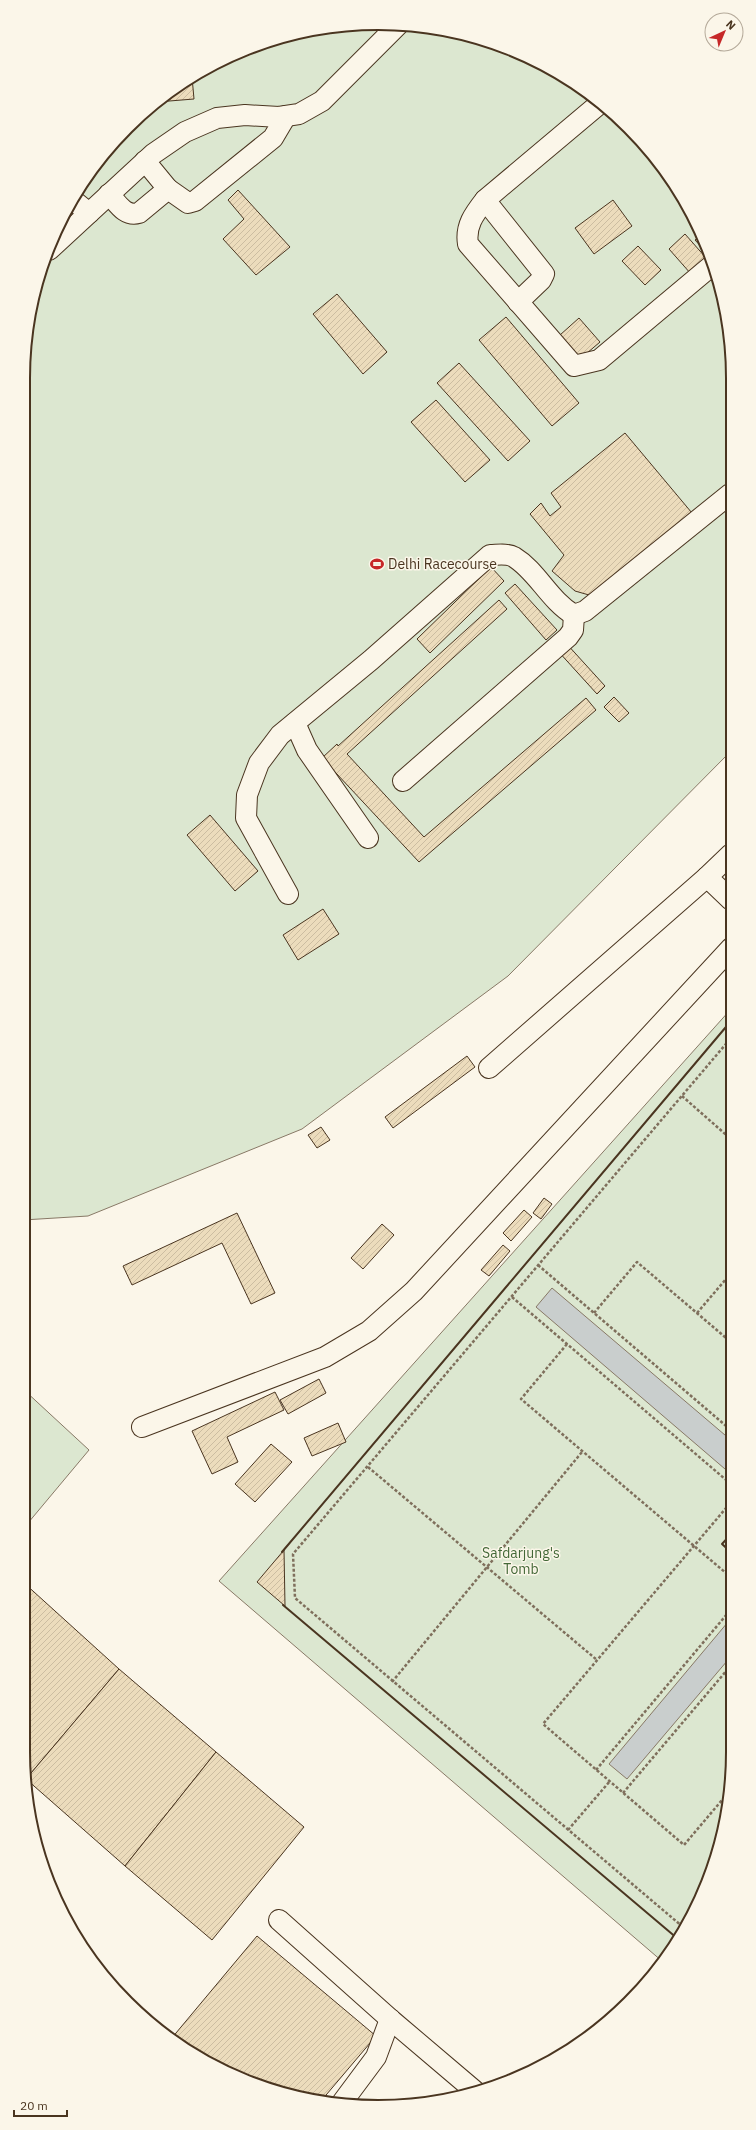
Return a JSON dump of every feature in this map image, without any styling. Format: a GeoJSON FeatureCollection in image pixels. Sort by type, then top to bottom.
{"type":"FeatureCollection","features":[{"type":"Feature","properties":{"kind":"street"},"geometry":{"type":"LineString","coordinates":[[57,242],[145,161],[184,132],[217,118],[245,115],[286,116],[299,114],[322,101],[392,31]]}},
{"type":"Feature","properties":{"kind":"street"},"geometry":{"type":"LineString","coordinates":[[596,107],[485,200],[475,212],[470,222],[466,233],[468,244],[574,366],[589,364],[599,360],[709,268]]}},
{"type":"Feature","properties":{"kind":"street"},"geometry":{"type":"LineString","coordinates":[[145,161],[168,189],[188,203],[195,201],[273,138],[286,116]]}},
{"type":"Feature","properties":{"kind":"street"},"geometry":{"type":"LineString","coordinates":[[109,194],[126,212],[134,214],[140,213],[168,189]]}},
{"type":"Feature","properties":{"kind":"street"},"geometry":{"type":"LineString","coordinates":[[485,200],[544,274],[541,280],[518,302]]}},
{"type":"Feature","properties":{"kind":"street"},"geometry":{"type":"LineString","coordinates":[[77,204],[89,213]]}},
{"type":"Feature","properties":{"kind":"street"},"geometry":{"type":"LineString","coordinates":[[574,616],[585,611],[726,497]]}},
{"type":"Feature","properties":{"kind":"street"},"geometry":{"type":"LineString","coordinates":[[288,894],[246,818],[247,795],[259,763],[280,735],[371,660],[490,555],[501,554],[513,557],[526,567],[561,608],[574,616]]}},
{"type":"Feature","properties":{"kind":"street"},"geometry":{"type":"LineString","coordinates":[[403,781],[568,637],[573,630],[574,616]]}},
{"type":"Feature","properties":{"kind":"street"},"geometry":{"type":"LineString","coordinates":[[295,723],[307,750],[368,838]]}},
{"type":"Feature","properties":{"kind":"street"},"geometry":{"type":"LineString","coordinates":[[489,1068],[726,859]]}},
{"type":"Feature","properties":{"kind":"street"},"geometry":{"type":"LineString","coordinates":[[707,877],[726,895]]}},
{"type":"Feature","properties":{"kind":"street"},"geometry":{"type":"LineString","coordinates":[[142,1427],[325,1357],[369,1331],[414,1291],[726,953]]}},
{"type":"Feature","properties":{"kind":"street"},"geometry":{"type":"LineString","coordinates":[[279,1920],[390,2019],[470,2087]]}},
{"type":"Feature","properties":{"kind":"street"},"geometry":{"type":"LineString","coordinates":[[345,2098],[376,2057],[390,2019]]}},
{"type":"Feature","properties":{"kind":"path"},"geometry":{"type":"LineString","coordinates":[[680,1924],[392,1682],[295,1598],[293,1554],[726,1045]]}},
{"type":"Feature","properties":{"kind":"path"},"geometry":{"type":"LineString","coordinates":[[682,1096],[726,1135]]}},
{"type":"Feature","properties":{"kind":"path"},"geometry":{"type":"LineString","coordinates":[[594,1313],[637,1262],[726,1338]]}},
{"type":"Feature","properties":{"kind":"path"},"geometry":{"type":"LineString","coordinates":[[538,1266],[726,1426]]}},
{"type":"Feature","properties":{"kind":"path"},"geometry":{"type":"LineString","coordinates":[[697,1313],[726,1279]]}},
{"type":"Feature","properties":{"kind":"path"},"geometry":{"type":"LineString","coordinates":[[512,1297],[726,1480]]}},
{"type":"Feature","properties":{"kind":"path"},"geometry":{"type":"LineString","coordinates":[[568,1344],[521,1399],[726,1573]]}},
{"type":"Feature","properties":{"kind":"path"},"geometry":{"type":"LineString","coordinates":[[392,1682],[582,1452]]}},
{"type":"Feature","properties":{"kind":"path"},"geometry":{"type":"LineString","coordinates":[[368,1466],[597,1660]]}},
{"type":"Feature","properties":{"kind":"path"},"geometry":{"type":"LineString","coordinates":[[723,1799],[684,1844],[543,1724],[726,1508]]}},
{"type":"Feature","properties":{"kind":"path"},"geometry":{"type":"LineString","coordinates":[[596,1770],[726,1615]]}},
{"type":"Feature","properties":{"kind":"path"},"geometry":{"type":"LineString","coordinates":[[623,1793],[726,1671]]}},
{"type":"Feature","properties":{"kind":"path"},"geometry":{"type":"LineString","coordinates":[[568,1830],[610,1781]]}},
{"type":"Feature","properties":{"kind":"green space","name":"Delhi Racecourse"},"geometry":{"type":"Polygon","coordinates":[[[378,30],[423,33],[490,48],[511,56],[552,77],[590,102],[624,132],[654,166],[679,204],[700,245],[708,266],[723,333],[726,378],[726,756],[508,976],[302,1129],[88,1216],[30,1220],[30,378],[33,333],[48,266],[56,245],[77,204],[102,166],[116,149],[149,116],[166,102],[204,77],[224,66],[266,48],[288,42],[333,33],[355,31],[378,30]]]}},
{"type":"Feature","properties":{"kind":"green space","name":"Safdarjung's Tomb"},"geometry":{"type":"Polygon","coordinates":[[[726,1015],[725,1775],[719,1820],[708,1864],[690,1906],[658,1958],[219,1581],[726,1015]]]}},
{"type":"Feature","properties":{"kind":"green space"},"geometry":{"type":"Polygon","coordinates":[[[30,1395],[89,1450],[30,1521],[30,1395]]]}},
{"type":"Feature","properties":{"kind":"shaded area"},"geometry":{"type":"Polygon","coordinates":[[[552,1288],[726,1436],[726,1470],[536,1307],[552,1288]]]}},
{"type":"Feature","properties":{"kind":"shaded area"},"geometry":{"type":"Polygon","coordinates":[[[726,1624],[726,1662],[627,1779],[609,1764],[726,1624]]]}},
{"type":"Feature","properties":{"kind":"building"},"geometry":{"type":"Polygon","coordinates":[[[193,84],[194,99],[167,101],[193,84]]]}},
{"type":"Feature","properties":{"kind":"building"},"geometry":{"type":"Polygon","coordinates":[[[238,190],[290,247],[256,275],[223,239],[244,219],[228,200],[238,190]]]}},
{"type":"Feature","properties":{"kind":"building"},"geometry":{"type":"Polygon","coordinates":[[[613,200],[632,226],[594,254],[575,228],[613,200]]]}},
{"type":"Feature","properties":{"kind":"building"},"geometry":{"type":"Polygon","coordinates":[[[685,234],[704,256],[706,260],[691,274],[669,249],[685,234]]]}},
{"type":"Feature","properties":{"kind":"building"},"geometry":{"type":"Polygon","coordinates":[[[638,246],[661,270],[645,285],[622,261],[638,246]]]}},
{"type":"Feature","properties":{"kind":"building"},"geometry":{"type":"Polygon","coordinates":[[[337,294],[387,352],[363,374],[313,314],[337,294]]]}},
{"type":"Feature","properties":{"kind":"building"},"geometry":{"type":"Polygon","coordinates":[[[506,317],[579,403],[552,426],[479,340],[506,317]]]}},
{"type":"Feature","properties":{"kind":"building"},"geometry":{"type":"Polygon","coordinates":[[[579,318],[600,342],[580,359],[560,335],[579,318]]]}},
{"type":"Feature","properties":{"kind":"building"},"geometry":{"type":"Polygon","coordinates":[[[459,363],[530,441],[508,461],[437,383],[459,363]]]}},
{"type":"Feature","properties":{"kind":"building"},"geometry":{"type":"Polygon","coordinates":[[[436,400],[490,460],[465,482],[411,422],[436,400]]]}},
{"type":"Feature","properties":{"kind":"building"},"geometry":{"type":"Polygon","coordinates":[[[625,433],[692,513],[596,597],[575,591],[552,571],[564,555],[530,514],[541,503],[550,516],[561,507],[551,493],[625,433]]]}},
{"type":"Feature","properties":{"kind":"building"},"geometry":{"type":"Polygon","coordinates":[[[491,567],[504,581],[430,653],[417,639],[491,567]]]}},
{"type":"Feature","properties":{"kind":"building"},"geometry":{"type":"Polygon","coordinates":[[[515,584],[557,630],[546,640],[505,593],[515,584]]]}},
{"type":"Feature","properties":{"kind":"building"},"geometry":{"type":"Polygon","coordinates":[[[499,600],[507,609],[347,754],[424,837],[586,698],[596,710],[419,862],[322,758],[337,744],[338,746],[499,600]]]}},
{"type":"Feature","properties":{"kind":"building"},"geometry":{"type":"Polygon","coordinates":[[[565,642],[605,686],[597,694],[557,650],[565,642]]]}},
{"type":"Feature","properties":{"kind":"building"},"geometry":{"type":"Polygon","coordinates":[[[614,697],[629,713],[619,722],[604,707],[614,697]]]}},
{"type":"Feature","properties":{"kind":"building"},"geometry":{"type":"Polygon","coordinates":[[[210,815],[258,871],[235,891],[187,835],[210,815]]]}},
{"type":"Feature","properties":{"kind":"building"},"geometry":{"type":"Polygon","coordinates":[[[323,909],[339,934],[298,960],[283,935],[323,909]]]}},
{"type":"Feature","properties":{"kind":"building"},"geometry":{"type":"Polygon","coordinates":[[[467,1056],[475,1067],[393,1128],[385,1117],[467,1056]]]}},
{"type":"Feature","properties":{"kind":"building"},"geometry":{"type":"Polygon","coordinates":[[[321,1127],[330,1140],[317,1148],[308,1135],[321,1127]]]}},
{"type":"Feature","properties":{"kind":"building"},"geometry":{"type":"Polygon","coordinates":[[[544,1198],[552,1204],[541,1219],[533,1213],[544,1198]]]}},
{"type":"Feature","properties":{"kind":"building"},"geometry":{"type":"Polygon","coordinates":[[[524,1210],[532,1217],[511,1241],[503,1233],[524,1210]]]}},
{"type":"Feature","properties":{"kind":"building"},"geometry":{"type":"Polygon","coordinates":[[[237,1213],[275,1293],[251,1304],[222,1243],[132,1285],[123,1266],[237,1213]]]}},
{"type":"Feature","properties":{"kind":"building"},"geometry":{"type":"Polygon","coordinates":[[[382,1224],[394,1235],[363,1269],[351,1258],[382,1224]]]}},
{"type":"Feature","properties":{"kind":"building"},"geometry":{"type":"Polygon","coordinates":[[[503,1245],[510,1251],[489,1276],[481,1270],[503,1245]]]}},
{"type":"Feature","properties":{"kind":"building"},"geometry":{"type":"Polygon","coordinates":[[[319,1379],[326,1393],[288,1414],[280,1400],[319,1379]]]}},
{"type":"Feature","properties":{"kind":"building"},"geometry":{"type":"Polygon","coordinates":[[[275,1392],[284,1410],[227,1437],[238,1462],[212,1474],[192,1431],[275,1392]]]}},
{"type":"Feature","properties":{"kind":"building"},"geometry":{"type":"Polygon","coordinates":[[[338,1423],[346,1442],[312,1456],[304,1438],[338,1423]]]}},
{"type":"Feature","properties":{"kind":"building"},"geometry":{"type":"Polygon","coordinates":[[[271,1444],[292,1462],[255,1502],[235,1484],[271,1444]]]}},
{"type":"Feature","properties":{"kind":"building"},"geometry":{"type":"Polygon","coordinates":[[[284,1550],[285,1606],[257,1582],[284,1550]]]}},
{"type":"Feature","properties":{"kind":"building"},"geometry":{"type":"Polygon","coordinates":[[[30,1588],[119,1669],[31,1773],[30,1588]]]}},
{"type":"Feature","properties":{"kind":"building"},"geometry":{"type":"Polygon","coordinates":[[[119,1669],[216,1752],[125,1866],[32,1784],[31,1773],[119,1669]]]}},
{"type":"Feature","properties":{"kind":"building"},"geometry":{"type":"Polygon","coordinates":[[[216,1752],[304,1827],[212,1940],[125,1866],[216,1752]]]}},
{"type":"Feature","properties":{"kind":"building"},"geometry":{"type":"Polygon","coordinates":[[[257,1936],[376,2036],[325,2096],[288,2088],[245,2074],[204,2053],[175,2034],[257,1936]]]}},
{"type":"Feature","properties":{"kind":"wall"},"geometry":{"type":"LineString","coordinates":[[282,1552],[726,1027]]}},
{"type":"Feature","properties":{"kind":"wall"},"geometry":{"type":"LineString","coordinates":[[726,1540],[722,1544],[726,1548]]}},
{"type":"Feature","properties":{"kind":"wall"},"geometry":{"type":"LineString","coordinates":[[283,1605],[673,1935]]}},
{"type":"Feature","properties":{"kind":"place","name":"Delhi Racecourse"},"geometry":{"type":"Point","coordinates":[377,564]}}]}
